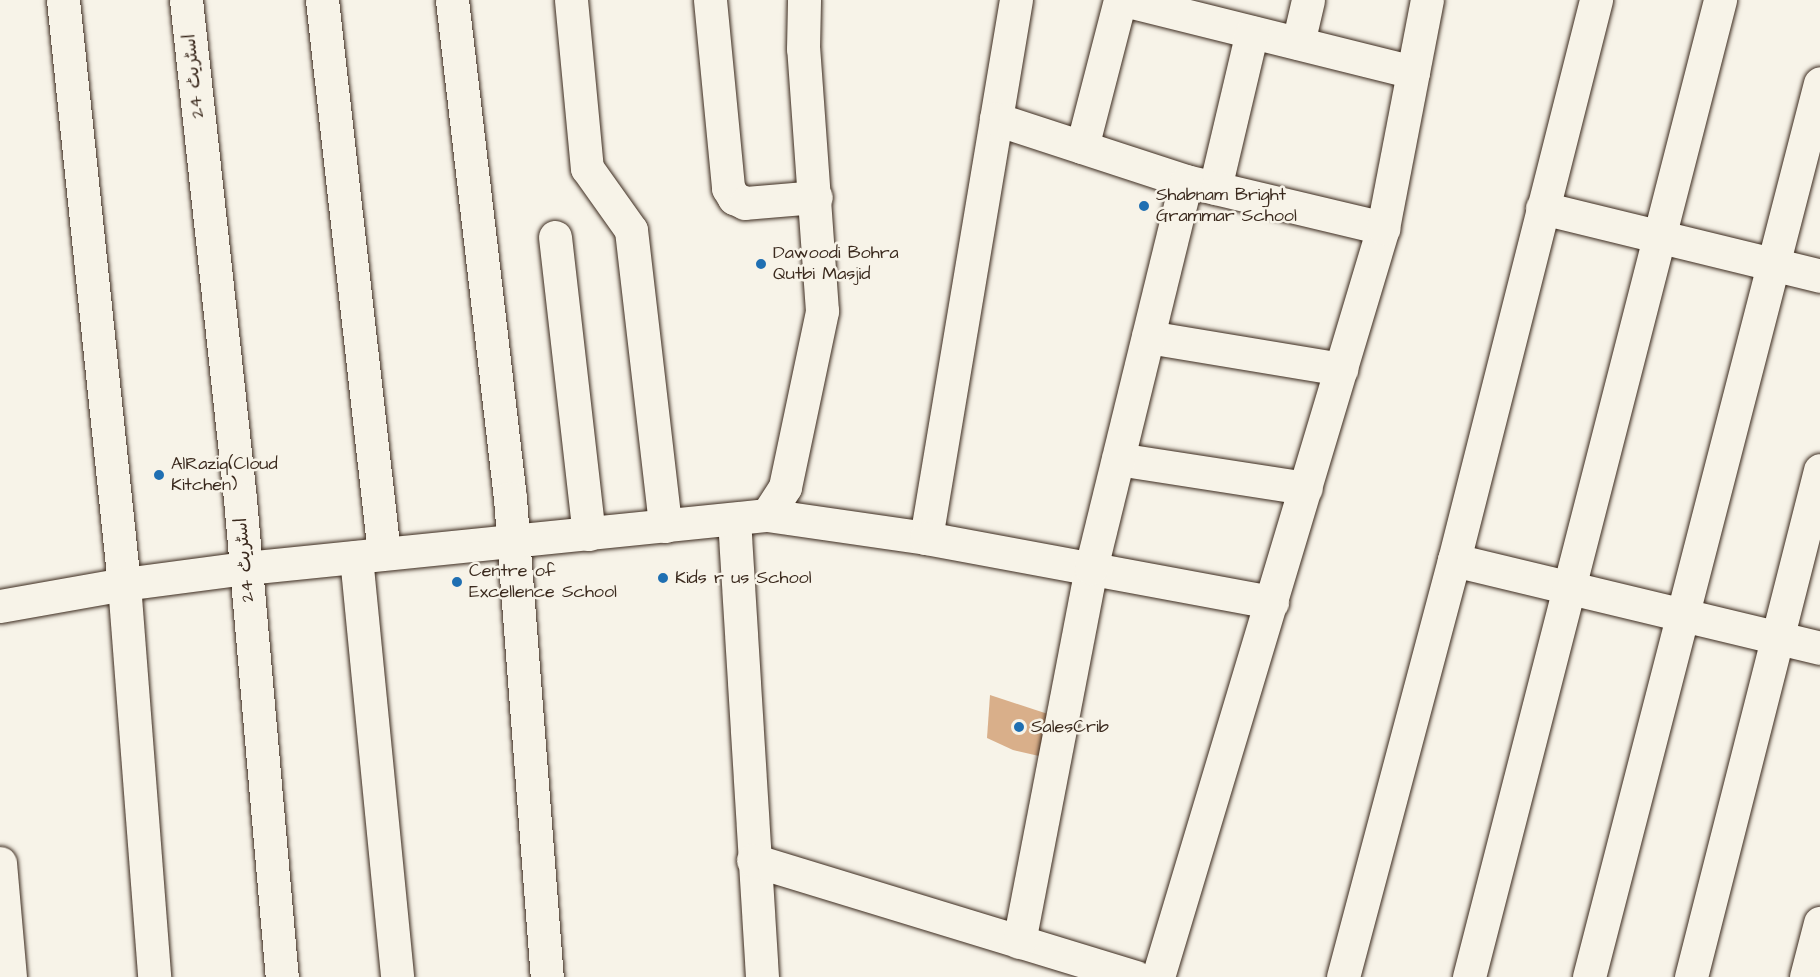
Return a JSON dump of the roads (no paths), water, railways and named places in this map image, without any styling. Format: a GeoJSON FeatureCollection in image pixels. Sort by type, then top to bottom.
{"type":"FeatureCollection","features":[{"type":"Feature","properties":{"kind":"street"},"geometry":{"type":"LineString","coordinates":[[63,0],[124,584],[154,977]]}},
{"type":"Feature","properties":{"kind":"street","name":"اسٹریٹ 24"},"geometry":{"type":"LineString","coordinates":[[186,0],[246,568],[282,977]]}},
{"type":"Feature","properties":{"kind":"street"},"geometry":{"type":"LineString","coordinates":[[322,0],[370,556],[397,977]]}},
{"type":"Feature","properties":{"kind":"street"},"geometry":{"type":"LineString","coordinates":[[452,0],[513,541],[547,977]]}},
{"type":"Feature","properties":{"kind":"street"},"geometry":{"type":"LineString","coordinates":[[571,0],[587,168],[631,230],[665,526]]}},
{"type":"Feature","properties":{"kind":"street"},"geometry":{"type":"LineString","coordinates":[[710,0],[728,188],[734,198],[745,203],[816,197]]}},
{"type":"Feature","properties":{"kind":"street"},"geometry":{"type":"LineString","coordinates":[[767,515],[785,487],[822,311],[816,197],[803,49],[804,0]]}},
{"type":"Feature","properties":{"kind":"street"},"geometry":{"type":"LineString","coordinates":[[926,538],[1016,0]]}},
{"type":"Feature","properties":{"kind":"street"},"geometry":{"type":"LineString","coordinates":[[1082,147],[1120,0]]}},
{"type":"Feature","properties":{"kind":"street"},"geometry":{"type":"LineString","coordinates":[[1124,0],[1156,4],[1252,32],[1413,72]]}},
{"type":"Feature","properties":{"kind":"street"},"geometry":{"type":"LineString","coordinates":[[1298,43],[1308,0]]}},
{"type":"Feature","properties":{"kind":"street"},"geometry":{"type":"LineString","coordinates":[[1158,977],[1383,228],[1427,0]]}},
{"type":"Feature","properties":{"kind":"street"},"geometry":{"type":"LineString","coordinates":[[1343,977],[1454,560],[1596,0]]}},
{"type":"Feature","properties":{"kind":"street"},"geometry":{"type":"LineString","coordinates":[[1469,977],[1720,0]]}},
{"type":"Feature","properties":{"kind":"street"},"geometry":{"type":"LineString","coordinates":[[1019,942],[1091,568],[1148,337],[1252,32]]}},
{"type":"Feature","properties":{"kind":"street"},"geometry":{"type":"LineString","coordinates":[[1588,977],[1820,83]]}},
{"type":"Feature","properties":{"kind":"street"},"geometry":{"type":"LineString","coordinates":[[996,119],[1201,185],[1383,228]]}},
{"type":"Feature","properties":{"kind":"street"},"geometry":{"type":"LineString","coordinates":[[1542,208],[1820,276]]}},
{"type":"Feature","properties":{"kind":"street"},"geometry":{"type":"LineString","coordinates":[[555,237],[589,534]]}},
{"type":"Feature","properties":{"kind":"street"},"geometry":{"type":"LineString","coordinates":[[1148,337],[1341,369]]}},
{"type":"Feature","properties":{"kind":"street"},"geometry":{"type":"LineString","coordinates":[[1118,459],[1306,488]]}},
{"type":"Feature","properties":{"kind":"street"},"geometry":{"type":"LineString","coordinates":[[1692,977],[1820,470]]}},
{"type":"Feature","properties":{"kind":"street"},"geometry":{"type":"LineString","coordinates":[[0,606],[124,584],[246,568],[767,515],[926,538],[1272,603]]}},
{"type":"Feature","properties":{"kind":"street"},"geometry":{"type":"LineString","coordinates":[[734,519],[753,860],[762,977]]}},
{"type":"Feature","properties":{"kind":"street"},"geometry":{"type":"LineString","coordinates":[[1454,560],[1820,648]]}},
{"type":"Feature","properties":{"kind":"street"},"geometry":{"type":"LineString","coordinates":[[753,860],[1136,977]]}},
{"type":"Feature","properties":{"kind":"street"},"geometry":{"type":"LineString","coordinates":[[0,863],[10,977]]}},
{"type":"Feature","properties":{"kind":"street"},"geometry":{"type":"LineString","coordinates":[[1806,977],[1820,923]]}},
{"type":"Feature","properties":{"kind":"place","name":"Shabnam Bright Grammar School"},"geometry":{"type":"Point","coordinates":[1144,206]}},
{"type":"Feature","properties":{"kind":"place","name":"Dawoodi Bohra Qutbi Masjid"},"geometry":{"type":"Point","coordinates":[761,264]}},
{"type":"Feature","properties":{"kind":"place","name":"AlRaziq(Cloud Kitchen)"},"geometry":{"type":"Point","coordinates":[159,475]}},
{"type":"Feature","properties":{"kind":"place","name":"Kids r us School"},"geometry":{"type":"Point","coordinates":[663,578]}},
{"type":"Feature","properties":{"kind":"place","name":"Centre of Excellence School"},"geometry":{"type":"Point","coordinates":[457,582]}},
{"type":"Feature","properties":{"kind":"place","name":"SalesCrib"},"geometry":{"type":"Point","coordinates":[1019,727]}}]}
